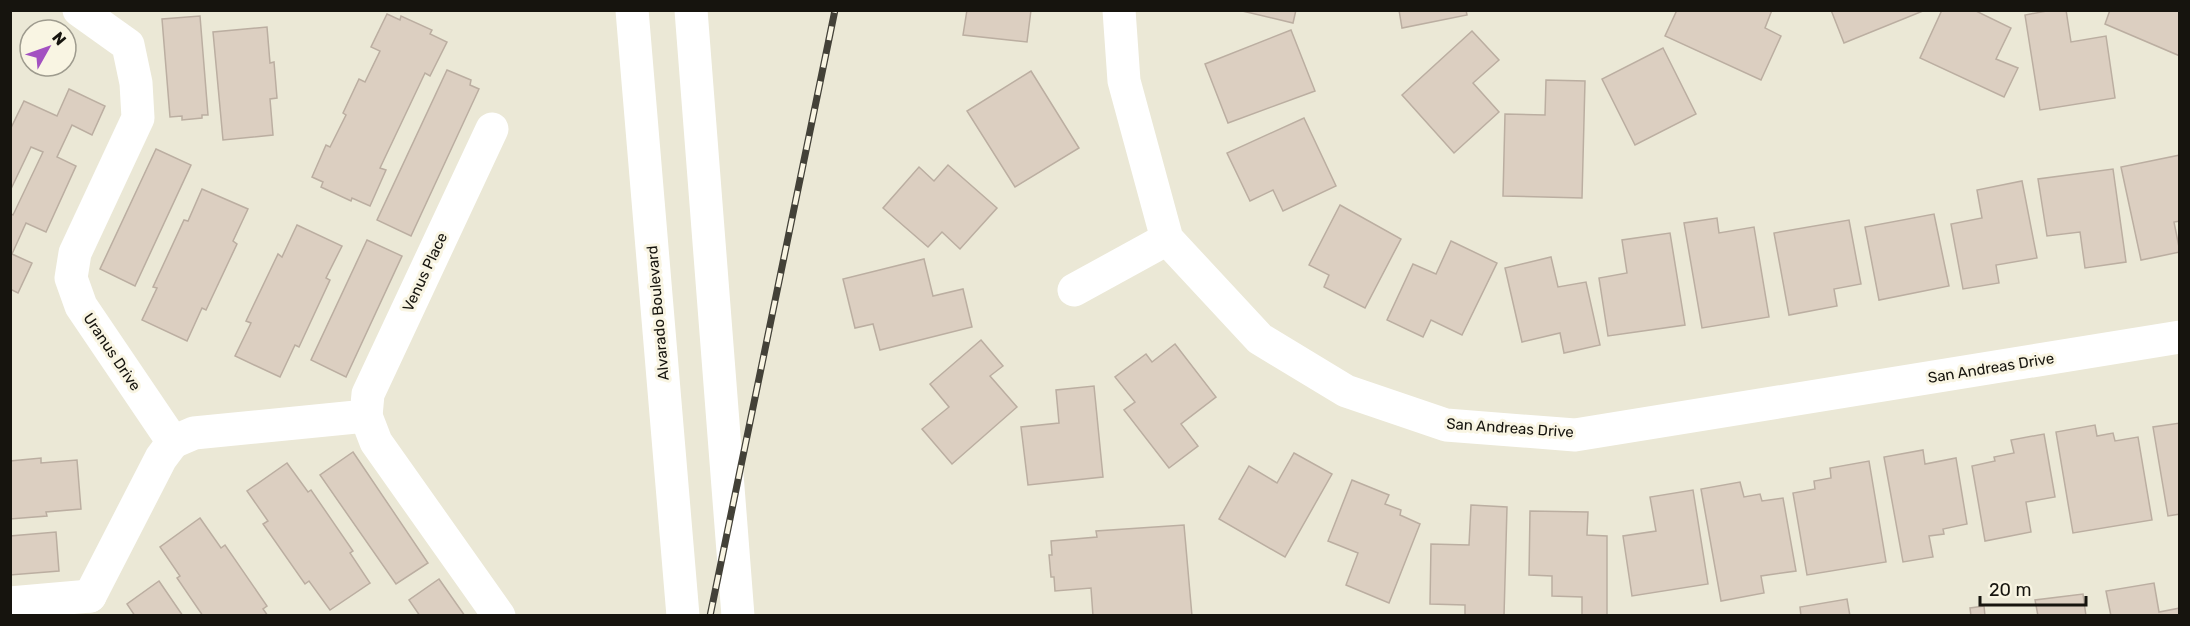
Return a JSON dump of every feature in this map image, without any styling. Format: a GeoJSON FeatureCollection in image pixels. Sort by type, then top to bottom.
{"type":"FeatureCollection","features":[{"type":"Feature","properties":{"kind":"street","name":"Uranus Drive"},"geometry":{"type":"LineString","coordinates":[[79,10],[128,45],[136,83],[138,118],[75,253],[71,278],[81,306],[174,442]]}},
{"type":"Feature","properties":{"kind":"street","name":"Alvarado Boulevard"},"geometry":{"type":"LineString","coordinates":[[632,10],[683,615]]}},
{"type":"Feature","properties":{"kind":"street"},"geometry":{"type":"LineString","coordinates":[[691,10],[738,615]]}},
{"type":"Feature","properties":{"kind":"street","name":"San Andreas Drive"},"geometry":{"type":"LineString","coordinates":[[1119,10],[1124,81],[1167,239],[1260,339],[1346,391],[1446,425],[1575,435],[2180,337]]}},
{"type":"Feature","properties":{"kind":"street","name":"Venus Place"},"geometry":{"type":"LineString","coordinates":[[366,416],[368,394],[492,129]]}},
{"type":"Feature","properties":{"kind":"street"},"geometry":{"type":"LineString","coordinates":[[1074,290],[1167,239]]}},
{"type":"Feature","properties":{"kind":"street"},"geometry":{"type":"LineString","coordinates":[[10,603],[97,606],[160,458],[174,442],[194,433],[366,416],[376,442],[499,615]]}},
{"type":"Feature","properties":{"kind":"building"},"geometry":{"type":"Polygon","coordinates":[[[967,10],[1031,10],[1027,42],[963,35],[967,10]]]}},
{"type":"Feature","properties":{"kind":"building"},"geometry":{"type":"Polygon","coordinates":[[[1238,10],[1296,10],[1293,23],[1238,10]]]}},
{"type":"Feature","properties":{"kind":"building"},"geometry":{"type":"Polygon","coordinates":[[[1399,10],[1466,10],[1467,15],[1402,28],[1399,10]]]}},
{"type":"Feature","properties":{"kind":"building"},"geometry":{"type":"Polygon","coordinates":[[[1677,10],[1772,10],[1765,28],[1781,36],[1761,80],[1665,36],[1677,10]]]}},
{"type":"Feature","properties":{"kind":"building"},"geometry":{"type":"Polygon","coordinates":[[[1831,10],[1923,10],[1923,11],[1844,43],[1831,10]]]}},
{"type":"Feature","properties":{"kind":"building"},"geometry":{"type":"Polygon","coordinates":[[[1942,10],[1974,10],[2011,28],[1996,59],[2018,68],[2004,97],[1920,58],[1942,10]]]}},
{"type":"Feature","properties":{"kind":"building"},"geometry":{"type":"Polygon","coordinates":[[[2066,10],[2071,42],[2106,36],[2115,98],[2040,110],[2025,15],[2066,10]]]}},
{"type":"Feature","properties":{"kind":"building"},"geometry":{"type":"Polygon","coordinates":[[[2110,10],[2180,10],[2180,56],[2105,24],[2110,10]]]}},
{"type":"Feature","properties":{"kind":"building"},"geometry":{"type":"Polygon","coordinates":[[[387,14],[400,20],[401,16],[432,30],[430,34],[447,42],[430,76],[425,73],[380,168],[386,170],[370,206],[352,198],[351,201],[321,187],[323,182],[312,177],[326,145],[330,147],[346,115],[343,113],[359,79],[365,82],[380,51],[371,47],[387,14]]]}},
{"type":"Feature","properties":{"kind":"building"},"geometry":{"type":"Polygon","coordinates":[[[200,16],[208,115],[202,115],[202,118],[182,120],[182,116],[170,117],[162,19],[200,16]]]}},
{"type":"Feature","properties":{"kind":"building"},"geometry":{"type":"Polygon","coordinates":[[[267,27],[270,63],[274,62],[277,98],[270,99],[273,135],[223,140],[213,32],[267,27]]]}},
{"type":"Feature","properties":{"kind":"building"},"geometry":{"type":"Polygon","coordinates":[[[1291,30],[1315,91],[1228,123],[1205,64],[1291,30]]]}},
{"type":"Feature","properties":{"kind":"building"},"geometry":{"type":"Polygon","coordinates":[[[1472,31],[1499,60],[1473,83],[1499,112],[1454,153],[1402,95],[1472,31]]]}},
{"type":"Feature","properties":{"kind":"building"},"geometry":{"type":"Polygon","coordinates":[[[1663,48],[1696,114],[1635,145],[1602,79],[1663,48]]]}},
{"type":"Feature","properties":{"kind":"building"},"geometry":{"type":"Polygon","coordinates":[[[447,70],[471,80],[470,85],[479,89],[411,236],[377,220],[447,70]]]}},
{"type":"Feature","properties":{"kind":"building"},"geometry":{"type":"Polygon","coordinates":[[[1031,71],[1079,148],[1015,187],[967,111],[1031,71]]]}},
{"type":"Feature","properties":{"kind":"building"},"geometry":{"type":"Polygon","coordinates":[[[1546,80],[1585,81],[1582,198],[1503,196],[1505,114],[1545,115],[1546,80]]]}},
{"type":"Feature","properties":{"kind":"building"},"geometry":{"type":"Polygon","coordinates":[[[69,89],[105,106],[92,135],[72,125],[57,157],[76,166],[46,232],[26,223],[12,254],[32,263],[18,293],[10,289],[10,213],[13,215],[43,152],[31,147],[10,191],[10,130],[24,101],[57,116],[69,89]]]}},
{"type":"Feature","properties":{"kind":"building"},"geometry":{"type":"Polygon","coordinates":[[[1304,118],[1336,186],[1283,211],[1273,190],[1250,201],[1227,153],[1304,118]]]}},
{"type":"Feature","properties":{"kind":"building"},"geometry":{"type":"Polygon","coordinates":[[[156,149],[191,165],[135,286],[100,269],[156,149]]]}},
{"type":"Feature","properties":{"kind":"building"},"geometry":{"type":"Polygon","coordinates":[[[2180,155],[2180,221],[2174,222],[2180,252],[2141,260],[2121,167],[2180,155]]]}},
{"type":"Feature","properties":{"kind":"building"},"geometry":{"type":"Polygon","coordinates":[[[948,165],[997,208],[960,249],[942,232],[928,247],[883,208],[919,167],[934,181],[948,165]]]}},
{"type":"Feature","properties":{"kind":"building"},"geometry":{"type":"Polygon","coordinates":[[[2113,169],[2126,262],[2085,268],[2080,232],[2047,236],[2038,179],[2113,169]]]}},
{"type":"Feature","properties":{"kind":"building"},"geometry":{"type":"Polygon","coordinates":[[[2022,181],[2037,258],[1996,265],[1999,283],[1963,289],[1951,224],[1982,218],[1977,190],[2022,181]]]}},
{"type":"Feature","properties":{"kind":"building"},"geometry":{"type":"Polygon","coordinates":[[[202,189],[248,209],[233,241],[237,244],[206,310],[202,308],[187,341],[142,320],[157,288],[153,287],[184,220],[188,221],[202,189]]]}},
{"type":"Feature","properties":{"kind":"building"},"geometry":{"type":"Polygon","coordinates":[[[1340,205],[1401,239],[1365,308],[1324,287],[1329,275],[1309,265],[1340,205]]]}},
{"type":"Feature","properties":{"kind":"building"},"geometry":{"type":"Polygon","coordinates":[[[1934,214],[1949,286],[1879,300],[1865,227],[1934,214]]]}},
{"type":"Feature","properties":{"kind":"building"},"geometry":{"type":"Polygon","coordinates":[[[1717,218],[1719,233],[1754,227],[1769,317],[1702,328],[1684,223],[1717,218]]]}},
{"type":"Feature","properties":{"kind":"building"},"geometry":{"type":"Polygon","coordinates":[[[1849,220],[1861,284],[1834,289],[1837,306],[1789,315],[1774,233],[1849,220]]]}},
{"type":"Feature","properties":{"kind":"building"},"geometry":{"type":"Polygon","coordinates":[[[297,225],[342,246],[326,278],[330,280],[299,347],[295,345],[280,377],[235,356],[251,323],[246,321],[278,254],[282,257],[297,225]]]}},
{"type":"Feature","properties":{"kind":"building"},"geometry":{"type":"Polygon","coordinates":[[[1670,233],[1685,325],[1608,336],[1599,278],[1627,273],[1622,240],[1670,233]]]}},
{"type":"Feature","properties":{"kind":"building"},"geometry":{"type":"Polygon","coordinates":[[[367,240],[402,256],[346,377],[311,360],[367,240]]]}},
{"type":"Feature","properties":{"kind":"building"},"geometry":{"type":"Polygon","coordinates":[[[1451,241],[1497,263],[1462,335],[1431,320],[1423,337],[1387,320],[1413,264],[1436,274],[1451,241]]]}},
{"type":"Feature","properties":{"kind":"building"},"geometry":{"type":"Polygon","coordinates":[[[1551,257],[1558,287],[1586,282],[1600,345],[1564,353],[1560,333],[1522,342],[1505,268],[1551,257]]]}},
{"type":"Feature","properties":{"kind":"building"},"geometry":{"type":"Polygon","coordinates":[[[924,259],[933,296],[963,289],[972,327],[880,350],[873,324],[855,328],[843,279],[924,259]]]}},
{"type":"Feature","properties":{"kind":"building"},"geometry":{"type":"Polygon","coordinates":[[[981,340],[1003,366],[990,376],[1017,407],[952,464],[922,429],[949,407],[930,384],[981,340]]]}},
{"type":"Feature","properties":{"kind":"building"},"geometry":{"type":"Polygon","coordinates":[[[1175,344],[1216,397],[1181,424],[1198,446],[1169,468],[1124,410],[1135,402],[1115,377],[1146,354],[1152,362],[1175,344]]]}},
{"type":"Feature","properties":{"kind":"building"},"geometry":{"type":"Polygon","coordinates":[[[1094,386],[1103,477],[1028,485],[1021,427],[1059,423],[1056,390],[1094,386]]]}},
{"type":"Feature","properties":{"kind":"building"},"geometry":{"type":"Polygon","coordinates":[[[2180,423],[2180,514],[2168,516],[2153,427],[2180,423]]]}},
{"type":"Feature","properties":{"kind":"building"},"geometry":{"type":"Polygon","coordinates":[[[2095,425],[2097,436],[2113,433],[2115,441],[2138,437],[2152,520],[2073,533],[2056,432],[2095,425]]]}},
{"type":"Feature","properties":{"kind":"building"},"geometry":{"type":"Polygon","coordinates":[[[2044,434],[2055,497],[2026,502],[2031,532],[1985,541],[1972,466],[1995,461],[1994,457],[2014,453],[2011,440],[2044,434]]]}},
{"type":"Feature","properties":{"kind":"building"},"geometry":{"type":"Polygon","coordinates":[[[1923,450],[1925,464],[1956,458],[1967,524],[1943,529],[1944,534],[1929,536],[1933,557],[1903,562],[1884,457],[1923,450]]]}},
{"type":"Feature","properties":{"kind":"building"},"geometry":{"type":"Polygon","coordinates":[[[353,452],[428,563],[396,584],[320,475],[353,452]]]}},
{"type":"Feature","properties":{"kind":"building"},"geometry":{"type":"Polygon","coordinates":[[[1294,453],[1332,474],[1285,557],[1219,519],[1249,466],[1277,483],[1294,453]]]}},
{"type":"Feature","properties":{"kind":"building"},"geometry":{"type":"Polygon","coordinates":[[[41,458],[41,463],[77,460],[81,509],[46,512],[47,516],[10,519],[10,461],[41,458]]]}},
{"type":"Feature","properties":{"kind":"building"},"geometry":{"type":"Polygon","coordinates":[[[1869,461],[1886,562],[1807,575],[1793,493],[1815,489],[1814,481],[1831,478],[1830,468],[1869,461]]]}},
{"type":"Feature","properties":{"kind":"building"},"geometry":{"type":"Polygon","coordinates":[[[287,463],[308,492],[311,490],[353,551],[350,553],[370,583],[330,610],[309,581],[305,584],[263,524],[268,521],[247,491],[287,463]]]}},
{"type":"Feature","properties":{"kind":"building"},"geometry":{"type":"Polygon","coordinates":[[[1352,480],[1389,495],[1385,504],[1401,510],[1400,515],[1420,524],[1389,603],[1346,585],[1358,553],[1328,541],[1352,480]]]}},
{"type":"Feature","properties":{"kind":"building"},"geometry":{"type":"Polygon","coordinates":[[[1740,482],[1744,497],[1760,494],[1762,501],[1783,498],[1796,571],[1761,576],[1764,593],[1721,601],[1701,489],[1740,482]]]}},
{"type":"Feature","properties":{"kind":"building"},"geometry":{"type":"Polygon","coordinates":[[[1693,490],[1708,584],[1632,596],[1623,536],[1656,531],[1650,497],[1693,490]]]}},
{"type":"Feature","properties":{"kind":"building"},"geometry":{"type":"Polygon","coordinates":[[[1471,505],[1507,507],[1504,616],[1465,616],[1465,605],[1430,604],[1431,544],[1469,545],[1471,505]]]}},
{"type":"Feature","properties":{"kind":"building"},"geometry":{"type":"Polygon","coordinates":[[[1530,511],[1588,512],[1587,535],[1607,536],[1607,616],[1582,616],[1582,597],[1552,596],[1552,576],[1529,575],[1530,511]]]}},
{"type":"Feature","properties":{"kind":"building"},"geometry":{"type":"Polygon","coordinates":[[[200,518],[221,548],[225,545],[267,606],[263,609],[268,616],[203,616],[177,578],[180,576],[160,547],[200,518]]]}},
{"type":"Feature","properties":{"kind":"building"},"geometry":{"type":"Polygon","coordinates":[[[1184,525],[1192,616],[1093,616],[1091,588],[1055,591],[1049,555],[1052,555],[1051,541],[1097,537],[1096,531],[1184,525]]]}},
{"type":"Feature","properties":{"kind":"building"},"geometry":{"type":"Polygon","coordinates":[[[56,532],[59,571],[10,575],[10,536],[56,532]]]}},
{"type":"Feature","properties":{"kind":"building"},"geometry":{"type":"Polygon","coordinates":[[[439,579],[465,616],[420,616],[409,600],[439,579]]]}},
{"type":"Feature","properties":{"kind":"building"},"geometry":{"type":"Polygon","coordinates":[[[159,581],[183,616],[135,616],[127,604],[159,581]]]}},
{"type":"Feature","properties":{"kind":"building"},"geometry":{"type":"Polygon","coordinates":[[[2154,583],[2159,612],[2180,608],[2180,616],[2111,616],[2106,591],[2154,583]]]}},
{"type":"Feature","properties":{"kind":"building"},"geometry":{"type":"Polygon","coordinates":[[[2083,594],[2086,616],[2038,616],[2035,600],[2083,594]]]}},
{"type":"Feature","properties":{"kind":"building"},"geometry":{"type":"Polygon","coordinates":[[[1847,599],[1850,616],[1801,616],[1800,607],[1847,599]]]}},
{"type":"Feature","properties":{"kind":"building"},"geometry":{"type":"Polygon","coordinates":[[[1984,606],[1985,616],[1971,616],[1970,608],[1984,606]]]}},
{"type":"Feature","properties":{"kind":"railway"},"geometry":{"type":"LineString","coordinates":[[710,616],[835,10]]}}]}
